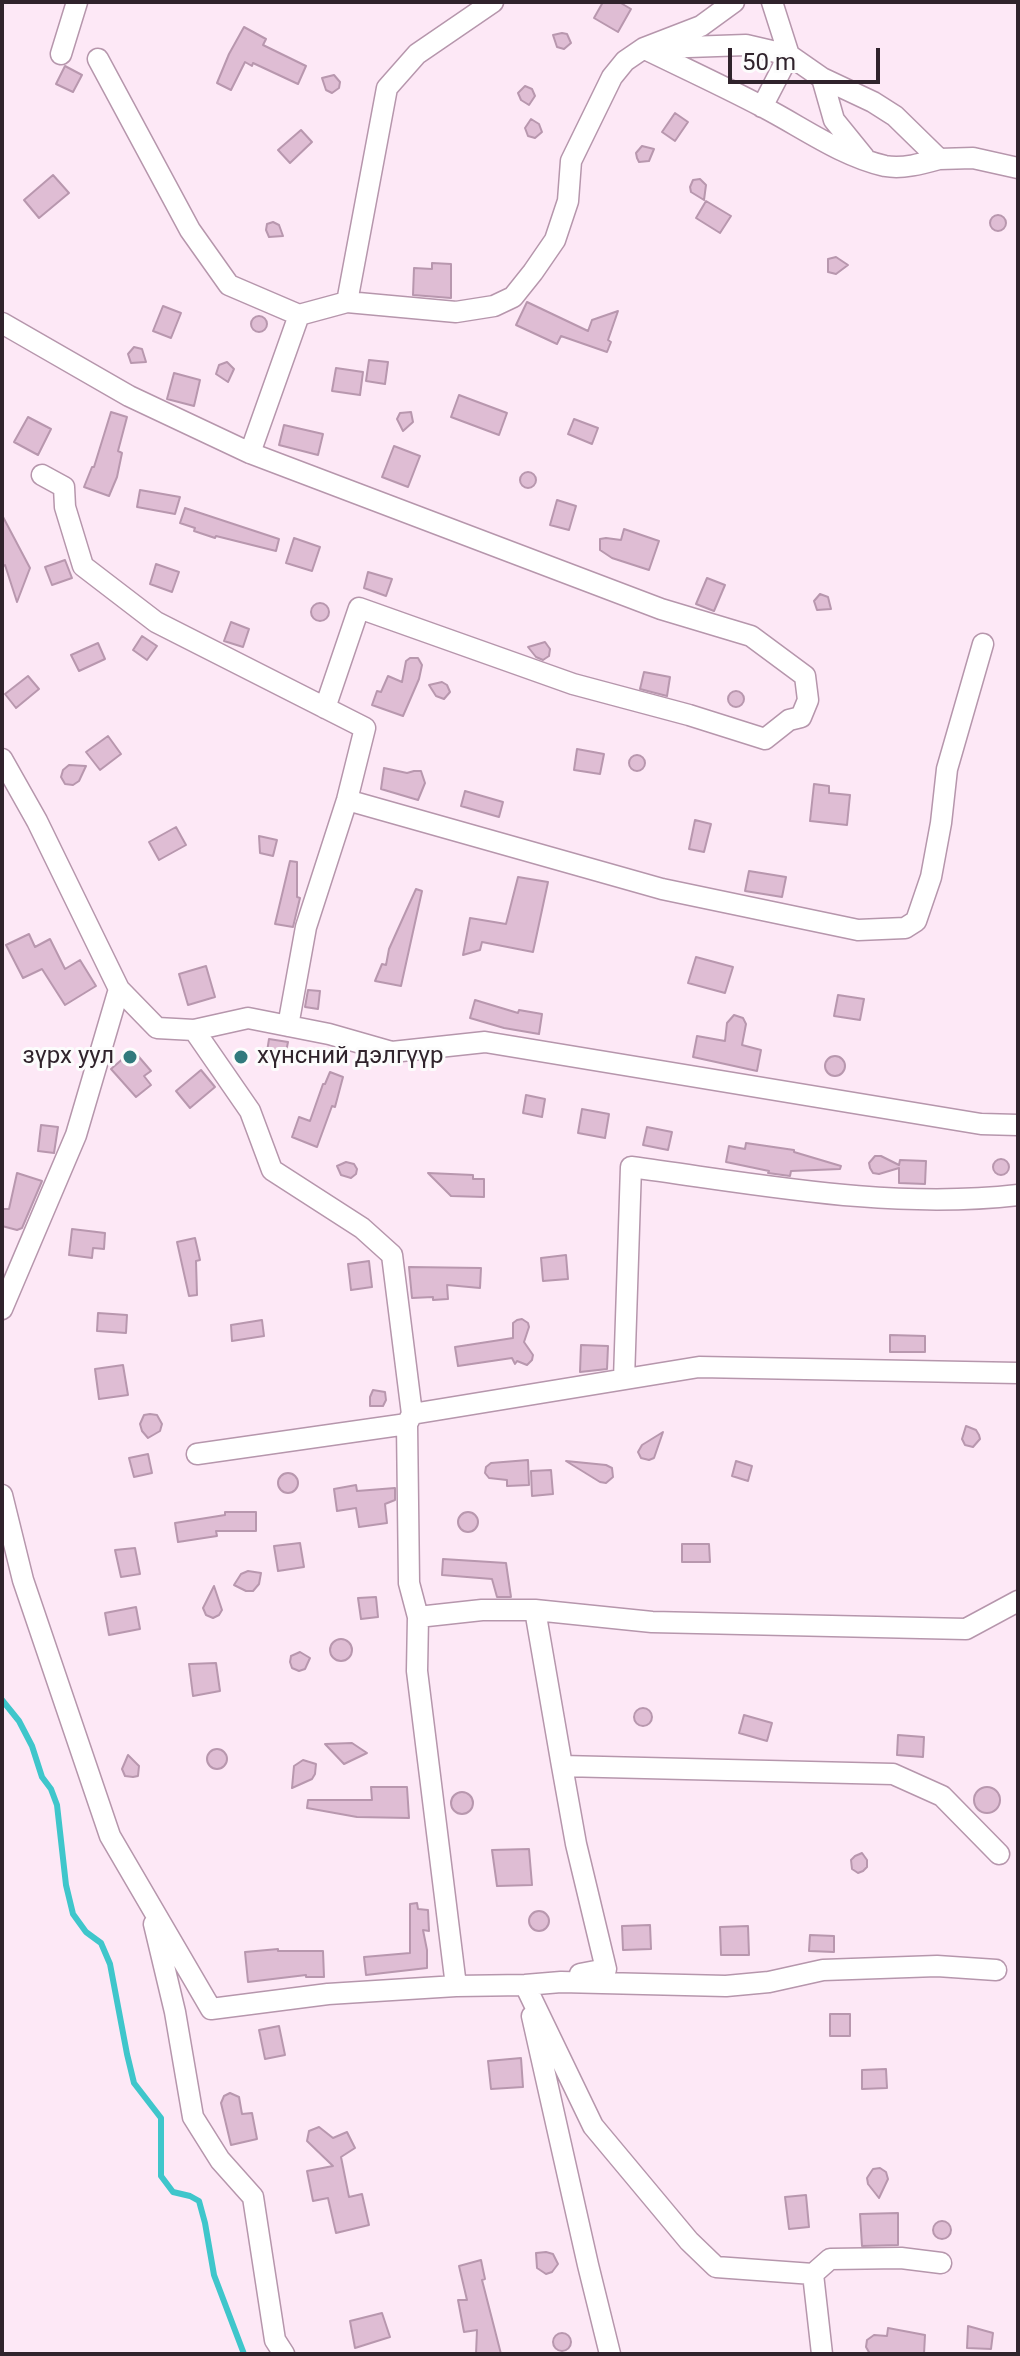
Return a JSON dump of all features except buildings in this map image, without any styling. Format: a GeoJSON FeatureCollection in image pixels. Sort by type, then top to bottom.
{"type":"FeatureCollection","features":[{"type":"Feature","properties":{"kind":"street"},"geometry":{"type":"LineString","coordinates":[[61,54],[77,2]]}},
{"type":"Feature","properties":{"kind":"street"},"geometry":{"type":"LineString","coordinates":[[347,302],[387,88],[417,54],[493,2]]}},
{"type":"Feature","properties":{"kind":"street"},"geometry":{"type":"LineString","coordinates":[[98,59],[190,230],[229,285],[299,315],[347,302],[456,312],[494,306],[513,297],[555,240],[568,201],[571,161],[612,77],[625,61],[644,48],[701,26],[734,2]]}},
{"type":"Feature","properties":{"kind":"street"},"geometry":{"type":"LineString","coordinates":[[762,107],[789,55],[772,2]]}},
{"type":"Feature","properties":{"kind":"street"},"geometry":{"type":"LineString","coordinates":[[644,48],[746,45],[789,55],[822,78],[895,116],[939,159]]}},
{"type":"Feature","properties":{"kind":"street"},"geometry":{"type":"LineString","coordinates":[[644,48],[843,151],[867,160],[903,167],[939,159],[973,158],[1018,168]]}},
{"type":"Feature","properties":{"kind":"street"},"geometry":{"type":"LineString","coordinates":[[822,78],[834,120],[867,160]]}},
{"type":"Feature","properties":{"kind":"street"},"geometry":{"type":"LineString","coordinates":[[250,453],[299,315]]}},
{"type":"Feature","properties":{"kind":"street"},"geometry":{"type":"LineString","coordinates":[[2,323],[129,396],[250,453],[661,609],[751,636],[805,676],[808,700],[801,717],[789,720],[765,739],[573,684],[359,608],[325,708]]}},
{"type":"Feature","properties":{"kind":"street"},"geometry":{"type":"LineString","coordinates":[[42,475],[64,487],[65,507],[83,566],[156,622],[365,728],[347,800],[306,927],[288,1026]]}},
{"type":"Feature","properties":{"kind":"street"},"geometry":{"type":"LineString","coordinates":[[347,800],[662,889],[858,930],[905,928],[916,921],[931,877],[947,769],[983,644]]}},
{"type":"Feature","properties":{"kind":"street"},"geometry":{"type":"LineString","coordinates":[[3,764],[37,821],[119,989],[157,1028],[194,1030],[248,1018],[329,1034],[392,1052],[485,1042],[981,1124],[1018,1125]]}},
{"type":"Feature","properties":{"kind":"street"},"geometry":{"type":"LineString","coordinates":[[2,1309],[76,1135],[119,989]]}},
{"type":"Feature","properties":{"kind":"street"},"geometry":{"type":"LineString","coordinates":[[194,1030],[250,1111],[272,1170],[362,1228],[392,1255],[410,1419],[409,1583],[418,1617],[417,1671],[456,1986]]}},
{"type":"Feature","properties":{"kind":"street"},"geometry":{"type":"LineString","coordinates":[[624,1379],[631,1167],[850,1197],[979,1199],[1018,1195]]}},
{"type":"Feature","properties":{"kind":"street"},"geometry":{"type":"LineString","coordinates":[[197,1454],[699,1367],[1018,1373]]}},
{"type":"Feature","properties":{"kind":"street"},"geometry":{"type":"LineString","coordinates":[[2,1495],[23,1580],[110,1836],[211,2009],[328,1994],[456,1986],[561,1982],[726,1986],[769,1982],[823,1970],[937,1966],[996,1970]]}},
{"type":"Feature","properties":{"kind":"street"},"geometry":{"type":"LineString","coordinates":[[418,1617],[482,1610],[535,1610],[652,1622],[966,1629],[1018,1601]]}},
{"type":"Feature","properties":{"kind":"street"},"geometry":{"type":"LineString","coordinates":[[525,1985],[606,1969],[576,1844],[535,1610]]}},
{"type":"Feature","properties":{"kind":"street"},"geometry":{"type":"LineString","coordinates":[[562,1766],[893,1774],[942,1796],[999,1854]]}},
{"type":"Feature","properties":{"kind":"street"},"geometry":{"type":"LineString","coordinates":[[150,1904],[175,2012],[193,2117],[220,2160],[253,2197],[275,2340],[284,2354]]}},
{"type":"Feature","properties":{"kind":"street"},"geometry":{"type":"LineString","coordinates":[[525,1985],[593,2126],[689,2241],[716,2267],[813,2274],[830,2259],[901,2258],[941,2263]]}},
{"type":"Feature","properties":{"kind":"street"},"geometry":{"type":"LineString","coordinates":[[525,1985],[610,2354]]}},
{"type":"Feature","properties":{"kind":"street"},"geometry":{"type":"LineString","coordinates":[[813,2274],[822,2354]]}},
{"type":"Feature","properties":{"kind":"waterway"},"geometry":{"type":"LineString","coordinates":[[2,1700],[19,1721],[57,1805],[66,1885],[73,1914],[86,1932],[101,1943],[110,1964],[134,2083],[161,2118],[161,2176],[173,2192],[199,2201],[214,2275],[244,2354]]}},
{"type":"Feature","properties":{"kind":"place","name":"зүрх уул"},"geometry":{"type":"Point","coordinates":[130,1057]}},
{"type":"Feature","properties":{"kind":"place","name":"хүнсний дэлгүүр"},"geometry":{"type":"Point","coordinates":[241,1057]}}]}
